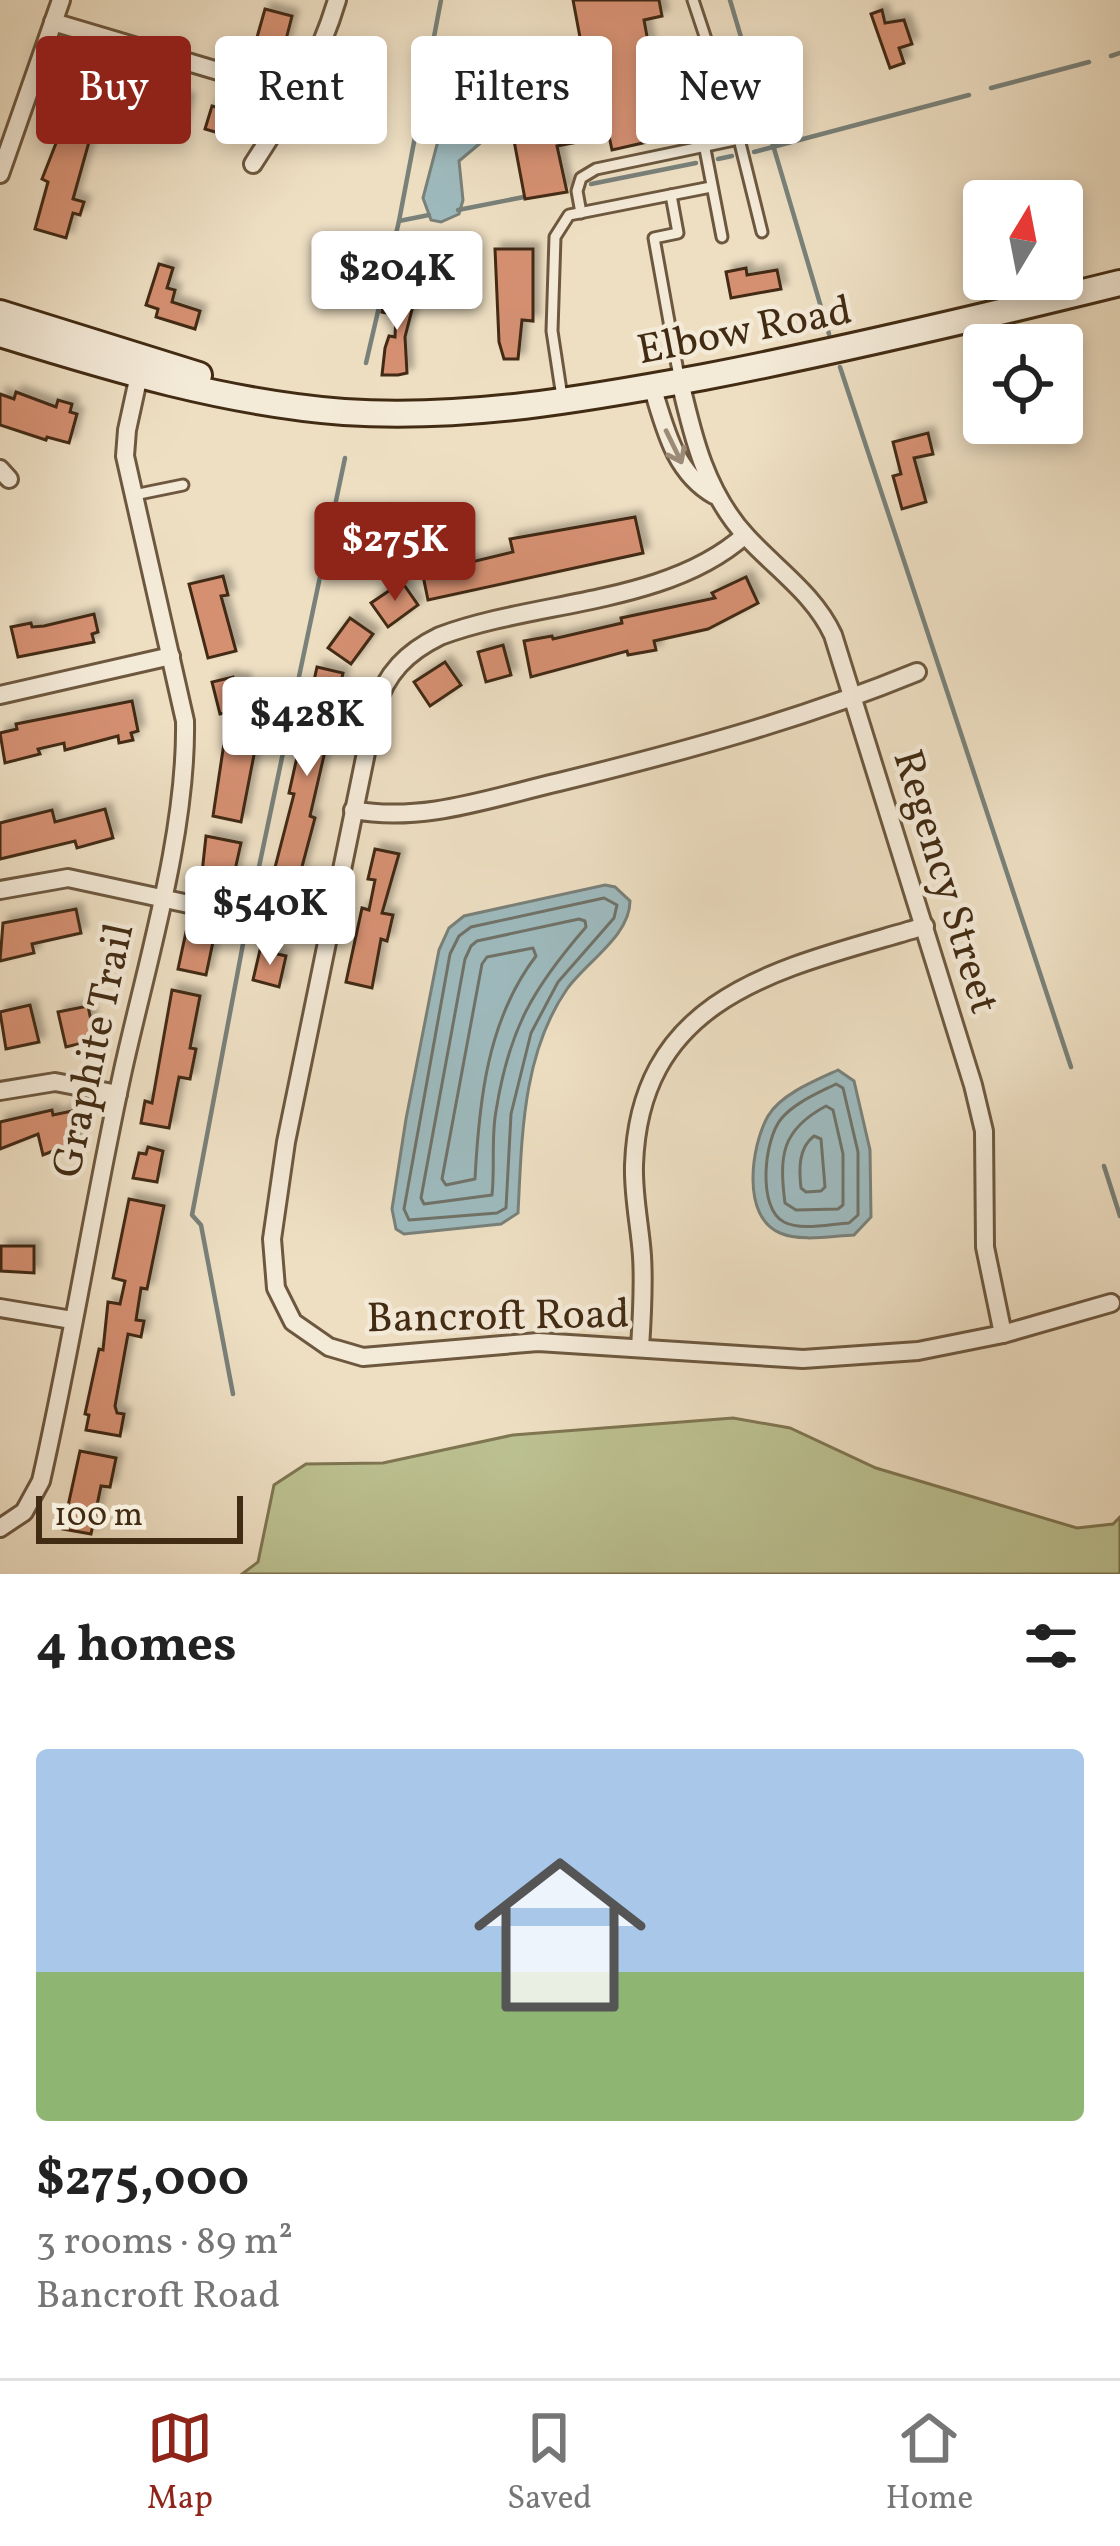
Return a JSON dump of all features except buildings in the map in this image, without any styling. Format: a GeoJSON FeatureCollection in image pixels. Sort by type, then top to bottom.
{"type":"FeatureCollection","features":[{"type":"Feature","properties":{"kind":"main road","name":"Elbow Road"},"geometry":{"type":"LineString","coordinates":[[0,334],[279,404],[378,412],[470,412],[562,402],[859,346],[1120,283]]}},
{"type":"Feature","properties":{"kind":"main road","name":"Elbow Road"},"geometry":{"type":"LineString","coordinates":[[0,313],[140,368]]}},
{"type":"Feature","properties":{"kind":"street"},"geometry":{"type":"LineString","coordinates":[[0,173],[61,0]]}},
{"type":"Feature","properties":{"kind":"street"},"geometry":{"type":"LineString","coordinates":[[326,36],[337,0]]}},
{"type":"Feature","properties":{"kind":"street"},"geometry":{"type":"LineString","coordinates":[[53,22],[215,70]]}},
{"type":"Feature","properties":{"kind":"street"},"geometry":{"type":"LineString","coordinates":[[253,164],[266,144]]}},
{"type":"Feature","properties":{"kind":"street","name":"Graphite Trail"},"geometry":{"type":"LineString","coordinates":[[0,1528],[24,1512],[41,1481],[186,759],[185,722],[125,443],[140,368]]}},
{"type":"Feature","properties":{"kind":"street","name":"Regency Street"},"geometry":{"type":"LineString","coordinates":[[680,381],[714,495],[745,535],[818,609],[833,635],[925,926],[983,1131],[985,1247],[1003,1334]]}},
{"type":"Feature","properties":{"kind":"street","name":"Regency Street"},"geometry":{"type":"LineString","coordinates":[[652,386],[670,446],[694,484],[714,495]]}},
{"type":"Feature","properties":{"kind":"street","name":"Bancroft Road"},"geometry":{"type":"LineString","coordinates":[[745,535],[720,556],[673,578],[462,628],[419,646],[388,675],[353,810],[286,1142],[272,1239],[276,1288],[293,1322],[329,1347],[363,1357],[538,1342],[857,1357],[1003,1334],[1111,1303]]}},
{"type":"Feature","properties":{"kind":"street"},"geometry":{"type":"LineString","coordinates":[[0,695],[172,656]]}},
{"type":"Feature","properties":{"kind":"street"},"geometry":{"type":"LineString","coordinates":[[353,810],[412,816],[679,753],[854,698],[917,672]]}},
{"type":"Feature","properties":{"kind":"street"},"geometry":{"type":"LineString","coordinates":[[0,890],[68,878],[328,934]]}},
{"type":"Feature","properties":{"kind":"street"},"geometry":{"type":"LineString","coordinates":[[640,1348],[644,1283],[634,1166],[641,1108],[657,1070],[699,1015],[730,991],[799,964],[925,926]]}},
{"type":"Feature","properties":{"kind":"street"},"geometry":{"type":"LineString","coordinates":[[0,1091],[56,1082],[118,1094]]}},
{"type":"Feature","properties":{"kind":"street"},"geometry":{"type":"LineString","coordinates":[[0,1308],[72,1320]]}},
{"type":"Feature","properties":{"kind":"lane"},"geometry":{"type":"LineString","coordinates":[[693,0],[705,36]]}},
{"type":"Feature","properties":{"kind":"lane"},"geometry":{"type":"LineString","coordinates":[[580,213],[580,178],[596,169],[722,144]]}},
{"type":"Feature","properties":{"kind":"lane"},"geometry":{"type":"LineString","coordinates":[[740,144],[762,232]]}},
{"type":"Feature","properties":{"kind":"lane"},"geometry":{"type":"LineString","coordinates":[[705,149],[722,237]]}},
{"type":"Feature","properties":{"kind":"lane"},"geometry":{"type":"LineString","coordinates":[[562,402],[552,331],[555,237],[569,215],[711,187]]}},
{"type":"Feature","properties":{"kind":"lane"},"geometry":{"type":"LineString","coordinates":[[671,195],[678,233],[654,238],[680,381]]}},
{"type":"Feature","properties":{"kind":"lane"},"geometry":{"type":"LineString","coordinates":[[134,495],[183,485]]}},
{"type":"Feature","properties":{"kind":"green space"},"geometry":{"type":"Polygon","coordinates":[[[733,1418],[790,1428],[876,1468],[1077,1528],[1113,1524],[1120,1517],[1120,1574],[242,1574],[258,1562],[274,1485],[306,1464],[383,1463],[513,1435],[733,1418]]]}},
{"type":"Feature","properties":{"kind":"water"},"geometry":{"type":"Polygon","coordinates":[[[437,144],[479,144],[459,161],[463,200],[459,214],[441,222],[431,220],[423,198],[437,144]]]}},
{"type":"Feature","properties":{"kind":"water"},"geometry":{"type":"Polygon","coordinates":[[[605,885],[615,887],[630,901],[628,914],[615,937],[567,989],[541,1041],[527,1097],[518,1213],[501,1224],[404,1234],[396,1229],[392,1209],[439,950],[449,928],[464,916],[605,885]]]}},
{"type":"Feature","properties":{"kind":"water"},"geometry":{"type":"Polygon","coordinates":[[[838,1070],[854,1081],[870,1150],[871,1217],[854,1235],[788,1236],[768,1225],[759,1212],[753,1180],[757,1145],[768,1116],[781,1101],[838,1070]]]}},
{"type":"Feature","properties":{"kind":"waterway"},"geometry":{"type":"LineString","coordinates":[[366,363],[441,0]]}},
{"type":"Feature","properties":{"kind":"waterway"},"geometry":{"type":"LineString","coordinates":[[730,0],[829,334]]}},
{"type":"Feature","properties":{"kind":"waterway"},"geometry":{"type":"LineString","coordinates":[[1111,56],[1120,53]]}},
{"type":"Feature","properties":{"kind":"waterway"},"geometry":{"type":"LineString","coordinates":[[991,88],[1089,62]]}},
{"type":"Feature","properties":{"kind":"waterway"},"geometry":{"type":"LineString","coordinates":[[754,152],[969,95]]}},
{"type":"Feature","properties":{"kind":"waterway"},"geometry":{"type":"LineString","coordinates":[[718,159],[732,156]]}},
{"type":"Feature","properties":{"kind":"waterway"},"geometry":{"type":"LineString","coordinates":[[591,184],[696,163]]}},
{"type":"Feature","properties":{"kind":"waterway"},"geometry":{"type":"LineString","coordinates":[[458,210],[529,196]]}},
{"type":"Feature","properties":{"kind":"waterway"},"geometry":{"type":"LineString","coordinates":[[399,221],[429,215]]}},
{"type":"Feature","properties":{"kind":"waterway"},"geometry":{"type":"LineString","coordinates":[[840,367],[1071,1067]]}},
{"type":"Feature","properties":{"kind":"waterway"},"geometry":{"type":"LineString","coordinates":[[251,905],[345,458]]}},
{"type":"Feature","properties":{"kind":"waterway"},"geometry":{"type":"LineString","coordinates":[[233,1394],[201,1225],[192,1215],[246,928]]}},
{"type":"Feature","properties":{"kind":"waterway"},"geometry":{"type":"LineString","coordinates":[[1104,1166],[1120,1216]]}}]}
